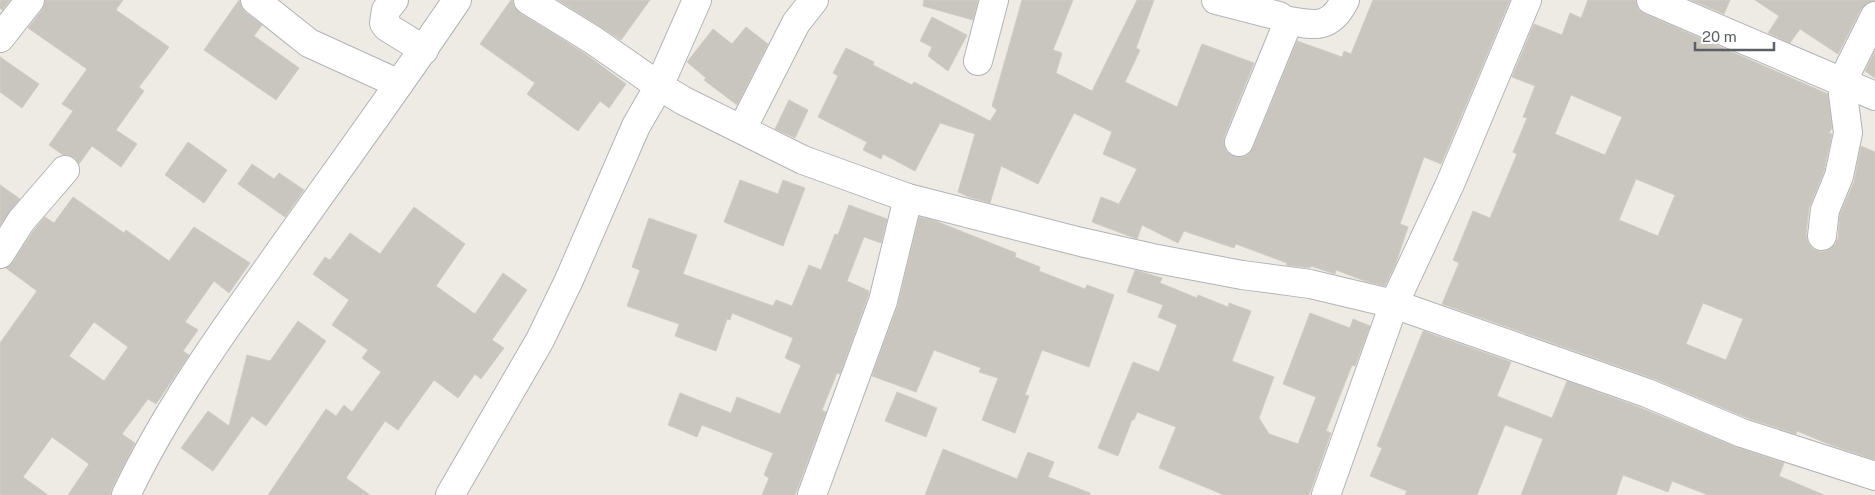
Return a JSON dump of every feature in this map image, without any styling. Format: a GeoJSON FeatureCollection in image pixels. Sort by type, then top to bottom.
{"type":"FeatureCollection","features":[{"type":"Feature","properties":{"kind":"street"},"geometry":{"type":"LineString","coordinates":[[0,38],[30,0]]}},
{"type":"Feature","properties":{"kind":"street"},"geometry":{"type":"LineString","coordinates":[[255,0],[309,43],[399,84]]}},
{"type":"Feature","properties":{"kind":"street"},"geometry":{"type":"LineString","coordinates":[[394,0],[386,10],[384,23],[387,27],[424,50]]}},
{"type":"Feature","properties":{"kind":"street"},"geometry":{"type":"LineString","coordinates":[[126,495],[178,399],[236,312],[424,50],[457,0]]}},
{"type":"Feature","properties":{"kind":"street"},"geometry":{"type":"LineString","coordinates":[[528,0],[684,101],[803,160],[908,198],[1152,258],[1242,275],[1310,284],[1394,304],[1646,393],[1742,433],[1875,476]]}},
{"type":"Feature","properties":{"kind":"street"},"geometry":{"type":"LineString","coordinates":[[450,495],[540,340],[569,280],[636,126],[651,80],[697,0]]}},
{"type":"Feature","properties":{"kind":"street"},"geometry":{"type":"LineString","coordinates":[[742,129],[796,23],[814,0]]}},
{"type":"Feature","properties":{"kind":"street"},"geometry":{"type":"LineString","coordinates":[[978,61],[994,0]]}},
{"type":"Feature","properties":{"kind":"street"},"geometry":{"type":"LineString","coordinates":[[1216,0],[1279,16],[1287,25],[1239,142]]}},
{"type":"Feature","properties":{"kind":"street"},"geometry":{"type":"LineString","coordinates":[[1284,20],[1322,24],[1331,20],[1345,0]]}},
{"type":"Feature","properties":{"kind":"street"},"geometry":{"type":"LineString","coordinates":[[1326,495],[1394,304],[1450,184],[1528,0]]}},
{"type":"Feature","properties":{"kind":"street"},"geometry":{"type":"LineString","coordinates":[[1651,0],[1875,96]]}},
{"type":"Feature","properties":{"kind":"street"},"geometry":{"type":"LineString","coordinates":[[1822,236],[1825,210],[1838,176],[1848,133],[1843,94],[1847,72],[1875,16]]}},
{"type":"Feature","properties":{"kind":"street"},"geometry":{"type":"LineString","coordinates":[[0,254],[21,221],[64,170]]}},
{"type":"Feature","properties":{"kind":"street"},"geometry":{"type":"LineString","coordinates":[[812,495],[883,301],[908,198]]}},
{"type":"Feature","properties":{"kind":"building"},"geometry":{"type":"Polygon","coordinates":[[[0,0],[10,0],[2,10],[0,8],[0,0]]]}},
{"type":"Feature","properties":{"kind":"building"},"geometry":{"type":"Polygon","coordinates":[[[45,0],[123,0],[116,10],[169,47],[139,87],[144,91],[116,130],[137,144],[121,167],[92,146],[79,164],[75,158],[63,155],[49,145],[73,111],[62,104],[87,69],[28,28],[42,10],[45,0]]]}},
{"type":"Feature","properties":{"kind":"building"},"geometry":{"type":"Polygon","coordinates":[[[239,0],[245,12],[262,25],[254,36],[299,68],[276,100],[204,50],[239,0]]]}},
{"type":"Feature","properties":{"kind":"building"},"geometry":{"type":"Polygon","coordinates":[[[511,0],[520,13],[584,53],[626,84],[609,108],[600,101],[578,131],[527,94],[535,83],[480,44],[511,0]]]}},
{"type":"Feature","properties":{"kind":"building"},"geometry":{"type":"Polygon","coordinates":[[[558,0],[650,0],[621,40],[558,0]]]}},
{"type":"Feature","properties":{"kind":"building"},"geometry":{"type":"Polygon","coordinates":[[[924,0],[978,0],[973,20],[923,6],[924,0]]]}},
{"type":"Feature","properties":{"kind":"building"},"geometry":{"type":"Polygon","coordinates":[[[1022,0],[1073,0],[1053,50],[1062,53],[1056,73],[1092,91],[1137,0],[1154,0],[1136,48],[1140,50],[1125,82],[1177,107],[1202,44],[1254,63],[1224,137],[1226,151],[1233,156],[1241,157],[1248,155],[1253,148],[1297,41],[1342,57],[1344,51],[1351,54],[1373,0],[1510,0],[1441,164],[1424,157],[1400,224],[1408,227],[1396,263],[1385,286],[1336,270],[1335,274],[1311,266],[1310,268],[1286,265],[1287,263],[1236,244],[1234,248],[1184,231],[1178,243],[1142,225],[1137,239],[1092,222],[1101,197],[1119,204],[1137,169],[1103,154],[1112,132],[1074,113],[1038,184],[1001,166],[990,203],[958,192],[975,134],[940,123],[915,171],[883,154],[881,159],[863,150],[867,142],[818,117],[838,76],[833,73],[846,48],[874,62],[873,65],[912,85],[914,82],[990,121],[997,110],[992,106],[1022,0]]]}},
{"type":"Feature","properties":{"kind":"building"},"geometry":{"type":"Polygon","coordinates":[[[1588,0],[1636,0],[1638,9],[1645,14],[1828,94],[1832,128],[1829,133],[1832,134],[1824,171],[1809,208],[1806,235],[1808,243],[1813,249],[1821,252],[1835,245],[1838,238],[1840,214],[1854,182],[1861,146],[1875,152],[1875,460],[1797,431],[1796,434],[1747,418],[1652,378],[1442,304],[1459,263],[1453,260],[1473,211],[1490,218],[1517,154],[1513,152],[1527,118],[1523,117],[1535,86],[1512,77],[1534,24],[1562,35],[1570,13],[1581,18],[1588,0]],[[1571,95],[1555,134],[1605,155],[1622,117],[1571,95]],[[1636,179],[1619,220],[1658,236],[1675,195],[1636,179]],[[1703,303],[1686,344],[1726,360],[1743,319],[1703,303]]]}},
{"type":"Feature","properties":{"kind":"building"},"geometry":{"type":"Polygon","coordinates":[[[1691,0],[1730,0],[1724,14],[1691,0]]]}},
{"type":"Feature","properties":{"kind":"building"},"geometry":{"type":"Polygon","coordinates":[[[1755,0],[1875,1],[1867,3],[1861,9],[1838,54],[1800,29],[1790,43],[1768,33],[1779,16],[1755,0]]]}},
{"type":"Feature","properties":{"kind":"building"},"geometry":{"type":"Polygon","coordinates":[[[932,17],[967,35],[948,71],[928,56],[932,47],[920,41],[932,17]]]}},
{"type":"Feature","properties":{"kind":"building"},"geometry":{"type":"Polygon","coordinates":[[[746,27],[768,44],[737,105],[704,80],[706,78],[687,62],[713,29],[732,44],[746,27]]]}},
{"type":"Feature","properties":{"kind":"building"},"geometry":{"type":"Polygon","coordinates":[[[1875,51],[1875,78],[1865,71],[1875,51]]]}},
{"type":"Feature","properties":{"kind":"building"},"geometry":{"type":"Polygon","coordinates":[[[0,57],[39,84],[22,108],[0,92],[0,57]]]}},
{"type":"Feature","properties":{"kind":"building"},"geometry":{"type":"Polygon","coordinates":[[[789,100],[808,110],[795,138],[775,129],[789,100]]]}},
{"type":"Feature","properties":{"kind":"building"},"geometry":{"type":"Polygon","coordinates":[[[188,142],[227,170],[204,203],[165,175],[188,142]]]}},
{"type":"Feature","properties":{"kind":"building"},"geometry":{"type":"Polygon","coordinates":[[[252,164],[274,179],[279,173],[304,190],[285,217],[238,184],[252,164]]]}},
{"type":"Feature","properties":{"kind":"building"},"geometry":{"type":"Polygon","coordinates":[[[740,180],[778,194],[783,180],[805,188],[783,246],[724,222],[740,180]]]}},
{"type":"Feature","properties":{"kind":"building"},"geometry":{"type":"Polygon","coordinates":[[[0,185],[20,199],[0,225],[0,185]]]}},
{"type":"Feature","properties":{"kind":"building"},"geometry":{"type":"Polygon","coordinates":[[[73,197],[124,233],[126,230],[169,261],[194,227],[250,263],[229,293],[214,281],[185,322],[198,330],[183,351],[189,355],[156,404],[148,399],[122,434],[135,443],[110,495],[68,495],[89,464],[52,437],[23,477],[48,495],[0,495],[0,343],[37,291],[6,268],[13,262],[45,217],[54,223],[73,197]],[[94,322],[69,356],[104,381],[128,347],[94,322]]]}},
{"type":"Feature","properties":{"kind":"building"},"geometry":{"type":"Polygon","coordinates":[[[849,205],[887,219],[881,243],[864,237],[847,281],[869,291],[868,296],[840,374],[837,373],[822,410],[826,412],[795,495],[762,495],[769,478],[764,475],[773,453],[702,425],[697,437],[668,425],[680,393],[731,413],[737,397],[780,414],[801,365],[785,358],[793,338],[732,313],[730,320],[727,319],[716,351],[675,336],[679,324],[627,306],[640,270],[632,267],[649,218],[697,235],[683,274],[773,306],[776,300],[792,306],[809,265],[821,270],[835,234],[838,235],[849,205]]]}},
{"type":"Feature","properties":{"kind":"building"},"geometry":{"type":"Polygon","coordinates":[[[414,207],[465,244],[436,286],[475,314],[503,273],[527,290],[492,340],[504,348],[481,379],[475,374],[458,398],[434,380],[398,430],[385,421],[346,478],[370,495],[268,495],[326,409],[336,416],[344,405],[352,412],[381,372],[362,358],[368,350],[332,325],[349,300],[313,274],[325,257],[330,260],[350,233],[380,254],[414,207]]]}},
{"type":"Feature","properties":{"kind":"building"},"geometry":{"type":"Polygon","coordinates":[[[919,217],[933,220],[1016,253],[1015,257],[1040,267],[1039,271],[1085,289],[1087,285],[1114,295],[1089,367],[1042,350],[1025,395],[1029,396],[1015,433],[982,420],[998,378],[979,372],[981,368],[934,350],[916,392],[872,376],[898,305],[919,217]]]}},
{"type":"Feature","properties":{"kind":"building"},"geometry":{"type":"Polygon","coordinates":[[[1135,270],[1162,278],[1160,283],[1197,298],[1198,295],[1228,307],[1229,303],[1251,311],[1232,361],[1274,377],[1259,418],[1269,434],[1298,444],[1316,397],[1283,384],[1310,313],[1350,328],[1353,319],[1370,326],[1355,366],[1352,365],[1326,431],[1331,433],[1309,495],[1224,495],[1159,468],[1176,427],[1137,412],[1118,456],[1098,448],[1133,362],[1159,372],[1177,325],[1158,317],[1163,305],[1127,292],[1135,270]]]}},
{"type":"Feature","properties":{"kind":"building"},"geometry":{"type":"Polygon","coordinates":[[[298,321],[326,341],[266,426],[252,416],[213,471],[181,448],[208,411],[229,426],[247,355],[270,361],[298,321]]]}},
{"type":"Feature","properties":{"kind":"building"},"geometry":{"type":"Polygon","coordinates":[[[1423,331],[1511,362],[1497,396],[1552,418],[1567,381],[1641,408],[1736,447],[1784,463],[1779,476],[1824,495],[1708,495],[1672,481],[1668,492],[1623,475],[1616,495],[1521,495],[1543,439],[1505,425],[1477,495],[1405,495],[1407,491],[1370,476],[1382,448],[1377,446],[1423,331]]]}},
{"type":"Feature","properties":{"kind":"building"},"geometry":{"type":"Polygon","coordinates":[[[897,392],[937,408],[926,437],[885,421],[897,392]]]}},
{"type":"Feature","properties":{"kind":"building"},"geometry":{"type":"Polygon","coordinates":[[[943,449],[1017,479],[1028,452],[1054,462],[1048,477],[1090,493],[1090,495],[925,495],[943,449]]]}}]}
